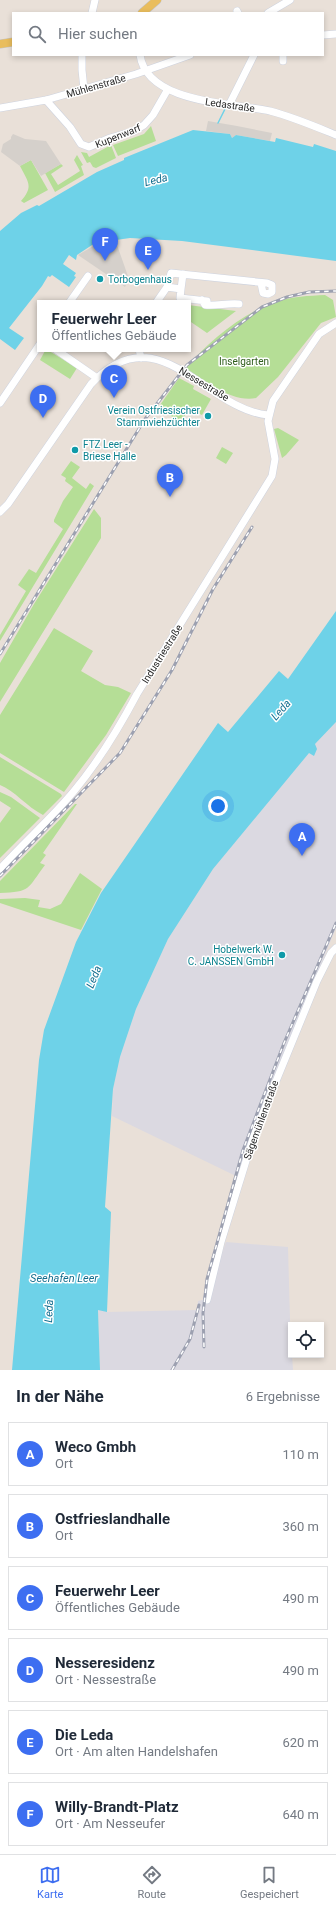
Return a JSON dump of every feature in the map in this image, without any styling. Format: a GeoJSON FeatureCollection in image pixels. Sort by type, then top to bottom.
{"type":"FeatureCollection","features":[{"type":"Feature","properties":{"kind":"main road"},"geometry":{"type":"LineString","coordinates":[[145,12],[156,0]]}},
{"type":"Feature","properties":{"kind":"main road"},"geometry":{"type":"LineString","coordinates":[[0,44],[12,42]]}},
{"type":"Feature","properties":{"kind":"street"},"geometry":{"type":"LineString","coordinates":[[92,12],[95,0]]}},
{"type":"Feature","properties":{"kind":"street"},"geometry":{"type":"LineString","coordinates":[[277,10],[278,0]]}},
{"type":"Feature","properties":{"kind":"street"},"geometry":{"type":"LineString","coordinates":[[277,10],[290,0]]}},
{"type":"Feature","properties":{"kind":"street"},"geometry":{"type":"LineString","coordinates":[[324,35],[336,34]]}},
{"type":"Feature","properties":{"kind":"street"},"geometry":{"type":"LineString","coordinates":[[82,56],[84,89]]}},
{"type":"Feature","properties":{"kind":"street","name":"Ledastraße"},"geometry":{"type":"LineString","coordinates":[[140,56],[146,70],[168,89],[198,100],[259,109],[287,116],[336,135]]}},
{"type":"Feature","properties":{"kind":"street","name":"Mühlenstraße"},"geometry":{"type":"LineString","coordinates":[[0,108],[46,100],[187,56]]}},
{"type":"Feature","properties":{"kind":"street"},"geometry":{"type":"LineString","coordinates":[[227,105],[249,56]]}},
{"type":"Feature","properties":{"kind":"street"},"geometry":{"type":"LineString","coordinates":[[227,105],[253,56]]}},
{"type":"Feature","properties":{"kind":"street","name":"Kupenwarf"},"geometry":{"type":"LineString","coordinates":[[46,100],[66,123],[81,144],[87,147],[92,147],[110,138],[134,131],[144,125],[157,110],[168,89]]}},
{"type":"Feature","properties":{"kind":"street"},"geometry":{"type":"LineString","coordinates":[[158,300],[167,287],[172,273],[261,283]]}},
{"type":"Feature","properties":{"kind":"street"},"geometry":{"type":"LineString","coordinates":[[183,274],[180,298],[205,301],[205,304],[218,306],[226,303],[239,304]]}},
{"type":"Feature","properties":{"kind":"street"},"geometry":{"type":"LineString","coordinates":[[71,300],[88,276]]}},
{"type":"Feature","properties":{"kind":"street"},"geometry":{"type":"LineString","coordinates":[[167,287],[181,289]]}},
{"type":"Feature","properties":{"kind":"street"},"geometry":{"type":"LineString","coordinates":[[268,415],[273,401],[319,334],[336,323]]}},
{"type":"Feature","properties":{"kind":"street"},"geometry":{"type":"LineString","coordinates":[[0,403],[37,348]]}},
{"type":"Feature","properties":{"kind":"street"},"geometry":{"type":"LineString","coordinates":[[59,352],[97,378]]}},
{"type":"Feature","properties":{"kind":"street"},"geometry":{"type":"LineString","coordinates":[[140,352],[141,358]]}},
{"type":"Feature","properties":{"kind":"street","name":"Nessestraße"},"geometry":{"type":"LineString","coordinates":[[0,512],[8,504],[97,378],[115,364],[141,358],[160,361],[168,364],[243,408],[268,415]]}},
{"type":"Feature","properties":{"kind":"street","name":"Industriestraße"},"geometry":{"type":"LineString","coordinates":[[0,869],[55,812],[99,759],[137,694],[268,483],[273,471],[275,460],[268,427],[268,415]]}},
{"type":"Feature","properties":{"kind":"street","name":"Sägemühlenstraße"},"geometry":{"type":"LineString","coordinates":[[207,1300],[221,1242],[254,1135],[317,981],[331,953],[336,948]]}},
{"type":"Feature","properties":{"kind":"shaded area"},"geometry":{"type":"Polygon","coordinates":[[[208,121],[272,133],[270,141],[236,135],[232,138],[230,134],[206,131],[208,121]]]}},
{"type":"Feature","properties":{"kind":"shaded area"},"geometry":{"type":"Polygon","coordinates":[[[13,134],[25,139],[46,141],[61,164],[41,176],[31,160],[20,166],[1,152],[3,144],[11,139],[13,134]]]}},
{"type":"Feature","properties":{"kind":"shaded area"},"geometry":{"type":"Polygon","coordinates":[[[116,242],[129,279],[125,287],[78,255],[95,245],[116,242]]]}},
{"type":"Feature","properties":{"kind":"shaded area"},"geometry":{"type":"Polygon","coordinates":[[[336,722],[336,928],[251,1134],[238,1177],[112,1116],[113,1089],[120,1057],[136,1009],[168,939],[213,869],[309,752],[314,756],[315,744],[336,722]]]}},
{"type":"Feature","properties":{"kind":"shaded area"},"geometry":{"type":"Polygon","coordinates":[[[226,1242],[288,1247],[290,1322],[288,1322],[288,1358],[292,1358],[293,1370],[100,1370],[98,1309],[107,1312],[197,1310],[198,1301],[207,1299],[226,1242]]]}},
{"type":"Feature","properties":{"kind":"green space"},"geometry":{"type":"Polygon","coordinates":[[[151,126],[156,141],[118,156],[113,145],[144,134],[151,126]]]}},
{"type":"Feature","properties":{"kind":"green space"},"geometry":{"type":"Polygon","coordinates":[[[111,145],[116,158],[96,168],[93,167],[90,162],[87,163],[81,152],[87,153],[89,157],[111,145]]]}},
{"type":"Feature","properties":{"kind":"green space"},"geometry":{"type":"Polygon","coordinates":[[[77,155],[83,165],[81,166],[84,175],[55,192],[45,173],[61,164],[63,166],[51,174],[58,185],[80,171],[74,160],[77,155]]]}},
{"type":"Feature","properties":{"kind":"green space"},"geometry":{"type":"Polygon","coordinates":[[[31,160],[48,190],[24,203],[21,201],[29,188],[20,166],[31,160]]]}},
{"type":"Feature","properties":{"kind":"green space","name":"Inselgarten"},"geometry":{"type":"Polygon","coordinates":[[[325,295],[333,300],[336,317],[321,323],[278,377],[256,398],[247,399],[228,394],[209,385],[185,369],[204,348],[226,330],[238,321],[263,307],[282,300],[325,295]]]}},
{"type":"Feature","properties":{"kind":"green space"},"geometry":{"type":"Polygon","coordinates":[[[191,305],[236,311],[207,333],[191,322],[191,305]]]}},
{"type":"Feature","properties":{"kind":"green space"},"geometry":{"type":"Polygon","coordinates":[[[44,352],[51,352],[77,368],[70,379],[40,360],[44,352]]]}},
{"type":"Feature","properties":{"kind":"green space"},"geometry":{"type":"Polygon","coordinates":[[[179,378],[194,386],[193,389],[211,399],[202,415],[189,409],[181,422],[158,408],[179,378]]]}},
{"type":"Feature","properties":{"kind":"green space"},"geometry":{"type":"Polygon","coordinates":[[[278,428],[299,440],[282,458],[274,429],[278,428]]]}},
{"type":"Feature","properties":{"kind":"green space"},"geometry":{"type":"Polygon","coordinates":[[[222,447],[233,453],[226,464],[216,458],[222,447]]]}},
{"type":"Feature","properties":{"kind":"green space"},"geometry":{"type":"Polygon","coordinates":[[[71,461],[80,467],[72,478],[86,489],[90,483],[94,486],[0,641],[0,635],[26,591],[18,585],[29,569],[36,573],[63,529],[54,522],[54,520],[63,501],[73,487],[65,481],[66,478],[61,475],[71,461]]]}},
{"type":"Feature","properties":{"kind":"green space"},"geometry":{"type":"Polygon","coordinates":[[[94,509],[101,518],[101,538],[0,702],[0,663],[34,604],[94,509]]]}},
{"type":"Feature","properties":{"kind":"green space"},"geometry":{"type":"Polygon","coordinates":[[[54,628],[93,651],[81,671],[105,685],[118,687],[131,693],[106,735],[64,792],[0,753],[0,715],[54,628]]]}},
{"type":"Feature","properties":{"kind":"green space"},"geometry":{"type":"Polygon","coordinates":[[[0,757],[62,796],[43,815],[37,812],[5,787],[0,785],[0,757]]]}},
{"type":"Feature","properties":{"kind":"green space"},"geometry":{"type":"Polygon","coordinates":[[[0,792],[11,797],[40,818],[0,858],[0,823],[11,808],[0,801],[0,792]]]}},
{"type":"Feature","properties":{"kind":"green space"},"geometry":{"type":"Polygon","coordinates":[[[75,804],[77,804],[43,853],[46,855],[40,863],[45,865],[31,884],[27,888],[18,892],[0,893],[0,881],[75,804]]]}},
{"type":"Feature","properties":{"kind":"green space"},"geometry":{"type":"Polygon","coordinates":[[[80,873],[102,889],[81,930],[0,903],[0,899],[25,898],[40,900],[38,907],[50,909],[61,904],[80,873]]]}},
{"type":"Feature","properties":{"kind":"water","name":"Leda"},"geometry":{"type":"Polygon","coordinates":[[[193,130],[230,134],[232,138],[236,135],[275,142],[276,138],[313,147],[314,144],[336,151],[336,261],[182,241],[130,238],[95,243],[77,255],[76,260],[69,255],[63,264],[76,273],[74,276],[76,277],[69,287],[52,275],[50,277],[48,276],[42,286],[9,328],[24,338],[15,350],[0,339],[0,231],[21,213],[37,205],[39,206],[97,172],[124,160],[124,158],[193,130]]]}},
{"type":"Feature","properties":{"kind":"water","name":"Seehafen Leer"},"geometry":{"type":"Polygon","coordinates":[[[336,611],[336,722],[315,744],[317,749],[314,756],[309,753],[213,869],[168,939],[136,1009],[120,1057],[113,1089],[105,1207],[111,1212],[107,1312],[98,1310],[100,1370],[12,1370],[39,1060],[44,1030],[76,942],[101,893],[218,723],[228,732],[279,671],[288,679],[336,611]]]}},
{"type":"Feature","properties":{"kind":"waterway"},"geometry":{"type":"LineString","coordinates":[[218,123],[226,107]]}},
{"type":"Feature","properties":{"kind":"railway"},"geometry":{"type":"LineString","coordinates":[[0,654],[145,419],[187,365],[262,307],[287,297],[309,292],[336,291]]}},
{"type":"Feature","properties":{"kind":"railway"},"geometry":{"type":"LineString","coordinates":[[0,876],[120,753],[172,670],[213,589],[252,527]]}},
{"type":"Feature","properties":{"kind":"railway"},"geometry":{"type":"LineString","coordinates":[[204,1347],[203,1313],[207,1279],[243,1150],[284,1043],[336,923]]}},
{"type":"Feature","properties":{"kind":"railway"},"geometry":{"type":"LineString","coordinates":[[172,1370],[190,1339],[199,1305]]}},
{"type":"Feature","properties":{"kind":"place","name":"Willy-Brandt-Platz"},"geometry":{"type":"Point","coordinates":[105,261]}},
{"type":"Feature","properties":{"kind":"place","name":"Die Leda"},"geometry":{"type":"Point","coordinates":[148,270]}},
{"type":"Feature","properties":{"kind":"place","name":"Torbogenhaus"},"geometry":{"type":"Point","coordinates":[100,279]}},
{"type":"Feature","properties":{"kind":"place","name":"Feuerwehr Leer"},"geometry":{"type":"Point","coordinates":[114,398]}},
{"type":"Feature","properties":{"kind":"place","name":"Verein Ostfriesischer Stammviehzüchter"},"geometry":{"type":"Point","coordinates":[208,416]}},
{"type":"Feature","properties":{"kind":"place","name":"Nesseresidenz"},"geometry":{"type":"Point","coordinates":[43,418]}},
{"type":"Feature","properties":{"kind":"place","name":"FTZ Leer - Briese Halle"},"geometry":{"type":"Point","coordinates":[75,450]}},
{"type":"Feature","properties":{"kind":"place","name":"Ostfrieslandhalle"},"geometry":{"type":"Point","coordinates":[170,497]}},
{"type":"Feature","properties":{"kind":"place","name":"Weco Gmbh"},"geometry":{"type":"Point","coordinates":[302,856]}},
{"type":"Feature","properties":{"kind":"place","name":"Hobelwerk W. C. JANSSEN GmbH"},"geometry":{"type":"Point","coordinates":[282,955]}}]}
